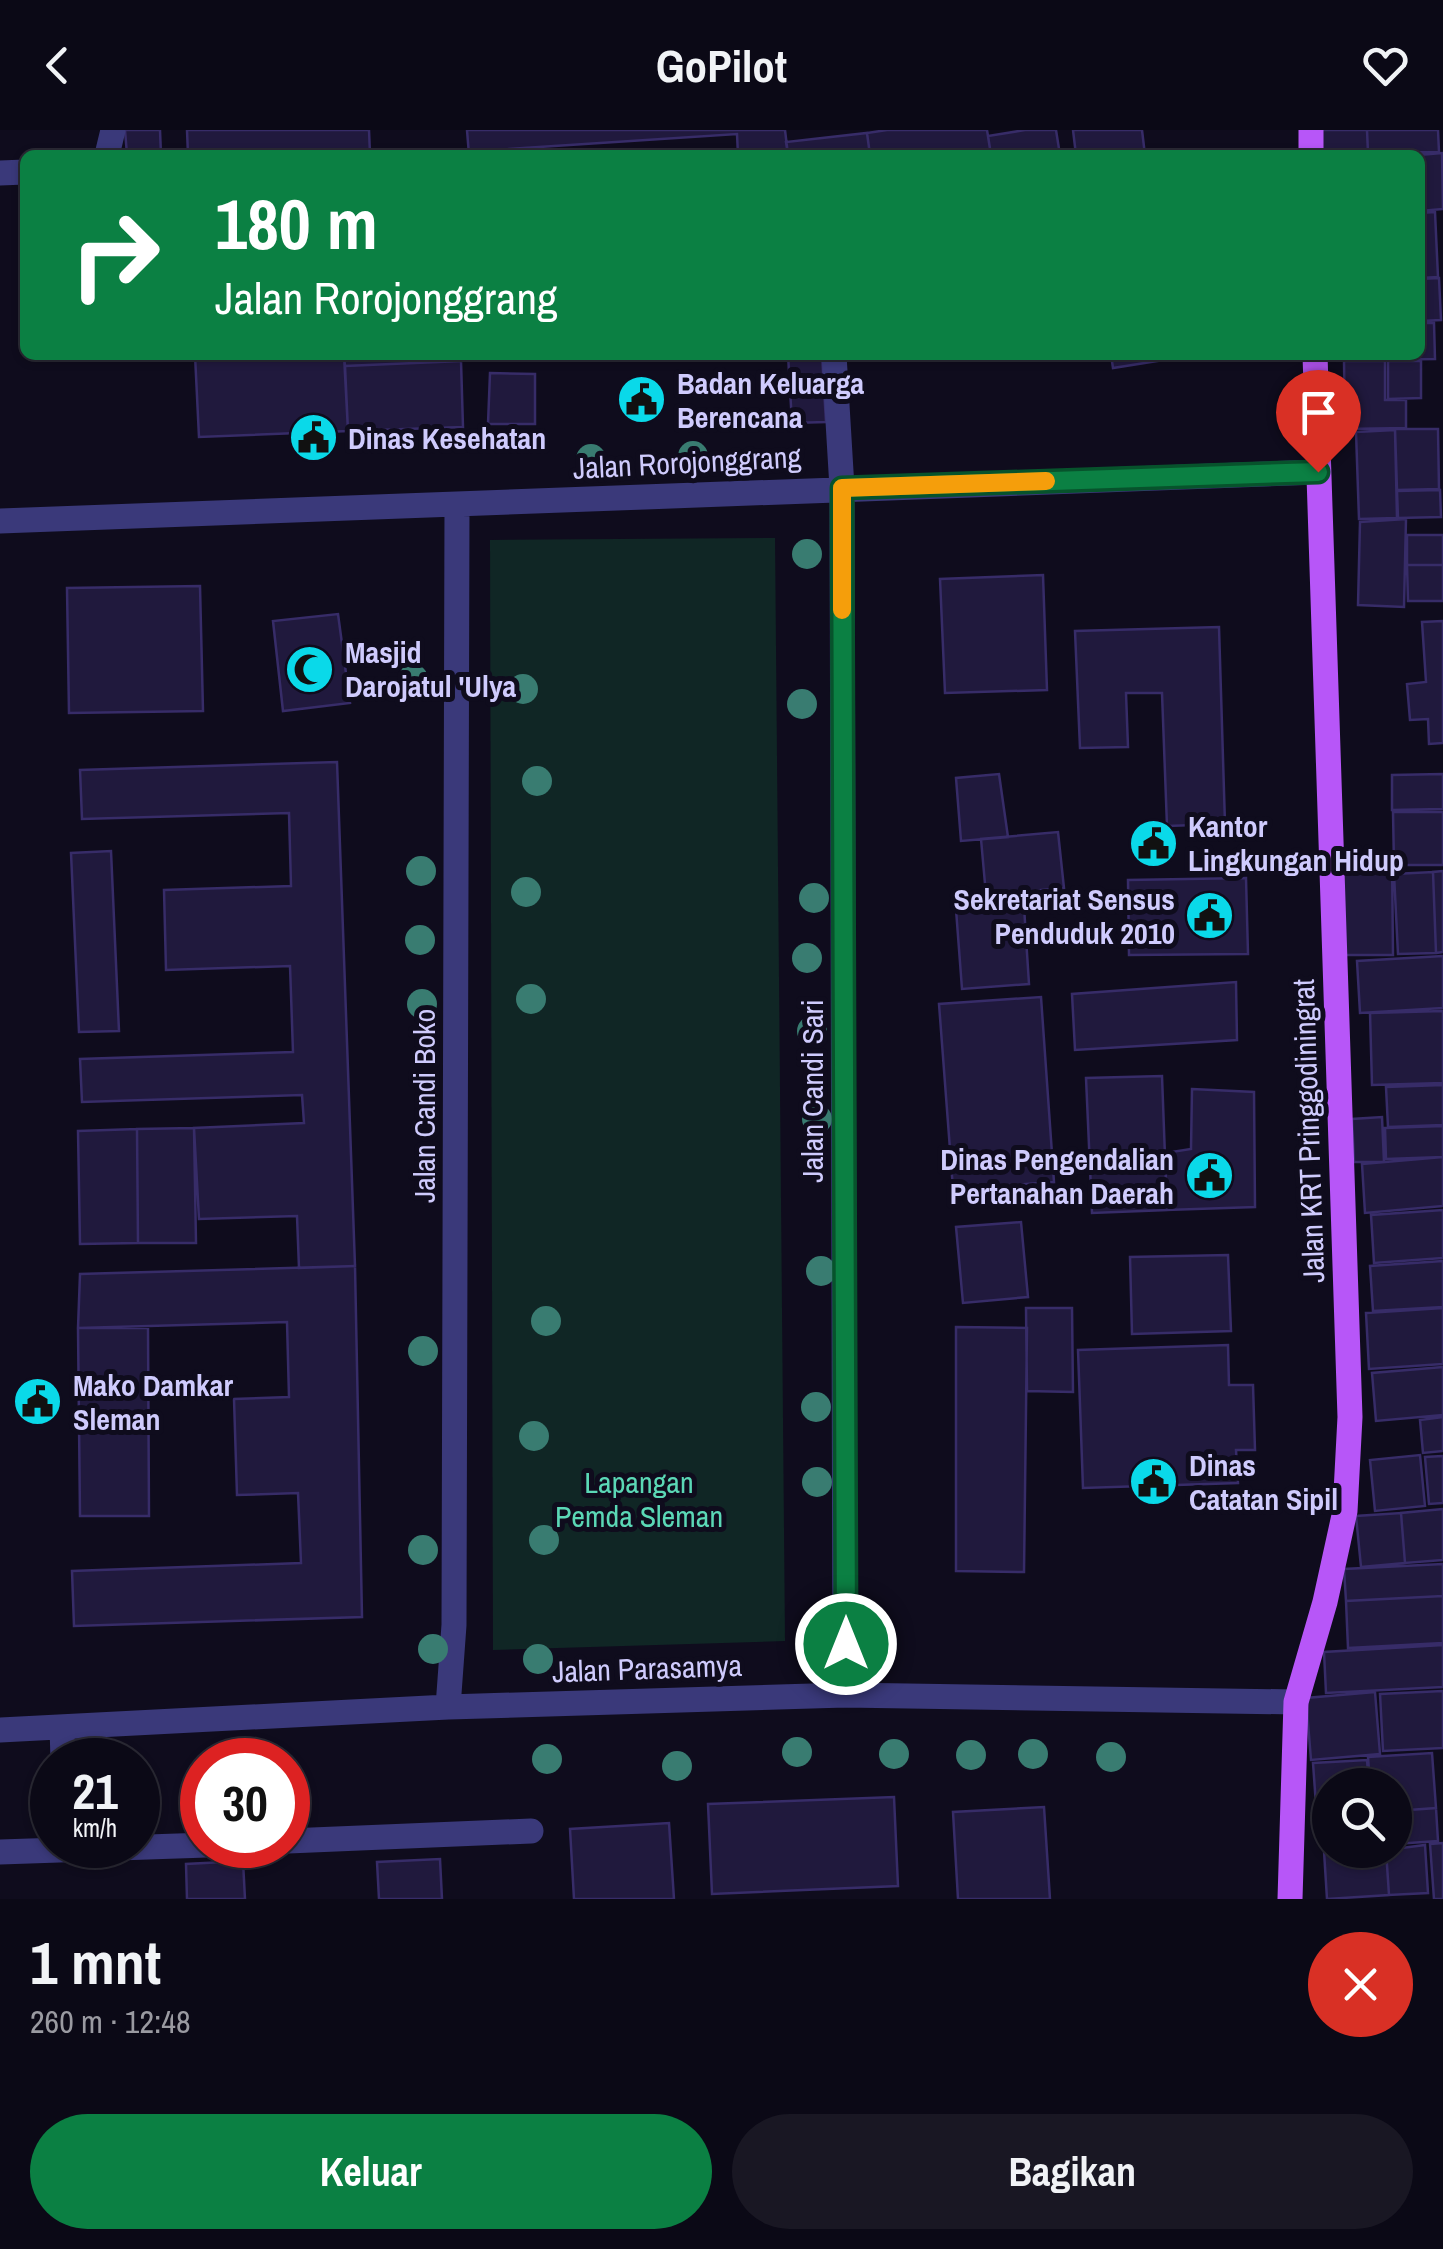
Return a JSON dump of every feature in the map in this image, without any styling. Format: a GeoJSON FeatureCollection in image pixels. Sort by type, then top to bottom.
{"type":"FeatureCollection","features":[{"type":"Feature","properties":{"kind":"main road","name":"Jalan KRT Pringgodiningrat"},"geometry":{"type":"LineString","coordinates":[[1290,1899],[1296,1702],[1326,1602],[1345,1511],[1350,1417],[1316,360]]}},
{"type":"Feature","properties":{"kind":"street","name":"Jalan Candi Sari"},"geometry":{"type":"LineString","coordinates":[[834,360],[842,488],[844,1695]]}},
{"type":"Feature","properties":{"kind":"street","name":"Jalan Rorojonggrang"},"geometry":{"type":"LineString","coordinates":[[0,521],[1318,472]]}},
{"type":"Feature","properties":{"kind":"street","name":"Jalan Candi Boko"},"geometry":{"type":"LineString","coordinates":[[448,1707],[454,1625],[457,505]]}},
{"type":"Feature","properties":{"kind":"street","name":"Jalan Parasamya"},"geometry":{"type":"LineString","coordinates":[[0,1730],[448,1707],[844,1695],[1296,1702]]}},
{"type":"Feature","properties":{"kind":"street"},"geometry":{"type":"LineString","coordinates":[[62,1727],[62,1738]]}},
{"type":"Feature","properties":{"kind":"street"},"geometry":{"type":"LineString","coordinates":[[310,1841],[531,1831]]}},
{"type":"Feature","properties":{"kind":"street"},"geometry":{"type":"LineString","coordinates":[[0,1852],[30,1850]]}},
{"type":"Feature","properties":{"kind":"green space","name":"Lapangan Pemda Sleman"},"geometry":{"type":"Polygon","coordinates":[[[775,538],[785,1641],[493,1650],[490,540],[775,538]]]}},
{"type":"Feature","properties":{"kind":"building"},"geometry":{"type":"Polygon","coordinates":[[[125,130],[160,130],[161,150],[127,150],[125,130]]]}},
{"type":"Feature","properties":{"kind":"building"},"geometry":{"type":"Polygon","coordinates":[[[187,130],[369,130],[370,150],[188,150],[187,130]]]}},
{"type":"Feature","properties":{"kind":"building"},"geometry":{"type":"Polygon","coordinates":[[[467,130],[785,130],[787,150],[738,150],[737,134],[469,150],[467,130]]]}},
{"type":"Feature","properties":{"kind":"building"},"geometry":{"type":"Polygon","coordinates":[[[987,130],[990,150],[869,150],[867,133],[987,130]]]}},
{"type":"Feature","properties":{"kind":"building"},"geometry":{"type":"Polygon","coordinates":[[[1056,130],[1059,150],[990,150],[988,136],[1056,130]]]}},
{"type":"Feature","properties":{"kind":"building"},"geometry":{"type":"Polygon","coordinates":[[[1073,130],[1142,130],[1144,150],[1075,150],[1073,130]]]}},
{"type":"Feature","properties":{"kind":"building"},"geometry":{"type":"Polygon","coordinates":[[[1319,130],[1367,130],[1368,150],[1320,150],[1319,130]]]}},
{"type":"Feature","properties":{"kind":"building"},"geometry":{"type":"Polygon","coordinates":[[[1367,130],[1438,130],[1439,152],[1368,150],[1367,130]]]}},
{"type":"Feature","properties":{"kind":"building"},"geometry":{"type":"Polygon","coordinates":[[[867,133],[869,150],[787,150],[786,142],[867,133]]]}},
{"type":"Feature","properties":{"kind":"building"},"geometry":{"type":"Polygon","coordinates":[[[1442,153],[1443,209],[1425,211],[1425,154],[1442,153]]]}},
{"type":"Feature","properties":{"kind":"building"},"geometry":{"type":"Polygon","coordinates":[[[1435,212],[1438,277],[1425,278],[1425,213],[1435,212]]]}},
{"type":"Feature","properties":{"kind":"building"},"geometry":{"type":"Polygon","coordinates":[[[1439,278],[1441,320],[1425,321],[1425,279],[1439,278]]]}},
{"type":"Feature","properties":{"kind":"building"},"geometry":{"type":"Polygon","coordinates":[[[1425,323],[1434,323],[1435,359],[1425,359],[1425,323]]]}},
{"type":"Feature","properties":{"kind":"building"},"geometry":{"type":"Polygon","coordinates":[[[195,360],[344,360],[348,431],[199,437],[195,360]]]}},
{"type":"Feature","properties":{"kind":"building"},"geometry":{"type":"Polygon","coordinates":[[[344,360],[461,361],[345,366],[344,360]]]}},
{"type":"Feature","properties":{"kind":"building"},"geometry":{"type":"Polygon","coordinates":[[[788,360],[822,360],[826,422],[792,423],[788,360]]]}},
{"type":"Feature","properties":{"kind":"building"},"geometry":{"type":"Polygon","coordinates":[[[1112,360],[1163,360],[1113,368],[1112,360]]]}},
{"type":"Feature","properties":{"kind":"building"},"geometry":{"type":"Polygon","coordinates":[[[461,361],[463,427],[348,431],[345,366],[461,361]]]}},
{"type":"Feature","properties":{"kind":"building"},"geometry":{"type":"Polygon","coordinates":[[[1344,361],[1385,361],[1385,400],[1406,400],[1406,428],[1345,429],[1344,361]]]}},
{"type":"Feature","properties":{"kind":"building"},"geometry":{"type":"Polygon","coordinates":[[[1388,361],[1421,361],[1421,398],[1388,399],[1388,361]]]}},
{"type":"Feature","properties":{"kind":"building"},"geometry":{"type":"Polygon","coordinates":[[[490,373],[535,374],[535,424],[488,424],[490,373]]]}},
{"type":"Feature","properties":{"kind":"building"},"geometry":{"type":"Polygon","coordinates":[[[1395,429],[1438,429],[1439,489],[1397,490],[1395,429]]]}},
{"type":"Feature","properties":{"kind":"building"},"geometry":{"type":"Polygon","coordinates":[[[1395,430],[1397,518],[1359,519],[1356,432],[1395,430]]]}},
{"type":"Feature","properties":{"kind":"building"},"geometry":{"type":"Polygon","coordinates":[[[1440,490],[1441,517],[1398,518],[1397,491],[1440,490]]]}},
{"type":"Feature","properties":{"kind":"building"},"geometry":{"type":"Polygon","coordinates":[[[1406,519],[1404,607],[1358,605],[1360,522],[1406,519]]]}},
{"type":"Feature","properties":{"kind":"building"},"geometry":{"type":"Polygon","coordinates":[[[1407,535],[1443,535],[1443,565],[1407,565],[1407,535]]]}},
{"type":"Feature","properties":{"kind":"building"},"geometry":{"type":"Polygon","coordinates":[[[1407,565],[1443,565],[1443,601],[1408,601],[1407,565]]]}},
{"type":"Feature","properties":{"kind":"building"},"geometry":{"type":"Polygon","coordinates":[[[1043,575],[1047,690],[945,693],[940,579],[1043,575]]]}},
{"type":"Feature","properties":{"kind":"building"},"geometry":{"type":"Polygon","coordinates":[[[200,586],[203,711],[69,713],[67,588],[200,586]]]}},
{"type":"Feature","properties":{"kind":"building"},"geometry":{"type":"Polygon","coordinates":[[[338,614],[350,703],[283,711],[273,621],[338,614]]]}},
{"type":"Feature","properties":{"kind":"building"},"geometry":{"type":"Polygon","coordinates":[[[1443,621],[1443,743],[1429,744],[1428,719],[1410,720],[1407,684],[1426,682],[1422,622],[1443,621]]]}},
{"type":"Feature","properties":{"kind":"building"},"geometry":{"type":"Polygon","coordinates":[[[1219,627],[1225,824],[1167,826],[1162,693],[1126,693],[1128,747],[1080,748],[1075,631],[1219,627]]]}},
{"type":"Feature","properties":{"kind":"building"},"geometry":{"type":"Polygon","coordinates":[[[337,762],[355,1266],[299,1268],[297,1216],[199,1219],[194,1128],[304,1123],[302,1095],[82,1102],[80,1059],[293,1052],[290,966],[166,970],[164,890],[291,886],[289,813],[82,819],[80,770],[337,762]]]}},
{"type":"Feature","properties":{"kind":"building"},"geometry":{"type":"Polygon","coordinates":[[[999,774],[1008,837],[961,841],[956,778],[999,774]]]}},
{"type":"Feature","properties":{"kind":"building"},"geometry":{"type":"Polygon","coordinates":[[[1443,774],[1443,809],[1392,810],[1392,775],[1443,774]]]}},
{"type":"Feature","properties":{"kind":"building"},"geometry":{"type":"Polygon","coordinates":[[[1393,812],[1443,812],[1443,865],[1394,865],[1393,812]]]}},
{"type":"Feature","properties":{"kind":"building"},"geometry":{"type":"Polygon","coordinates":[[[1058,832],[1064,888],[986,895],[981,839],[1058,832]]]}},
{"type":"Feature","properties":{"kind":"building"},"geometry":{"type":"Polygon","coordinates":[[[111,851],[119,1031],[79,1032],[71,853],[111,851]]]}},
{"type":"Feature","properties":{"kind":"building"},"geometry":{"type":"Polygon","coordinates":[[[1340,857],[1392,857],[1393,955],[1341,955],[1340,857]]]}},
{"type":"Feature","properties":{"kind":"building"},"geometry":{"type":"Polygon","coordinates":[[[1443,871],[1443,952],[1436,953],[1433,872],[1443,871]]]}},
{"type":"Feature","properties":{"kind":"building"},"geometry":{"type":"Polygon","coordinates":[[[1433,872],[1436,953],[1398,954],[1394,874],[1433,872]]]}},
{"type":"Feature","properties":{"kind":"building"},"geometry":{"type":"Polygon","coordinates":[[[1246,878],[1248,954],[1129,955],[1128,880],[1246,878]]]}},
{"type":"Feature","properties":{"kind":"building"},"geometry":{"type":"Polygon","coordinates":[[[1023,891],[1029,984],[962,989],[955,896],[1023,891]]]}},
{"type":"Feature","properties":{"kind":"building"},"geometry":{"type":"Polygon","coordinates":[[[1443,956],[1443,1008],[1360,1013],[1357,961],[1443,956]]]}},
{"type":"Feature","properties":{"kind":"building"},"geometry":{"type":"Polygon","coordinates":[[[1236,982],[1237,1040],[1075,1050],[1072,994],[1236,982]]]}},
{"type":"Feature","properties":{"kind":"building"},"geometry":{"type":"Polygon","coordinates":[[[1041,997],[1054,1182],[953,1189],[939,1004],[1041,997]]]}},
{"type":"Feature","properties":{"kind":"building"},"geometry":{"type":"Polygon","coordinates":[[[1443,1011],[1443,1083],[1372,1085],[1370,1013],[1443,1011]]]}},
{"type":"Feature","properties":{"kind":"building"},"geometry":{"type":"Polygon","coordinates":[[[1162,1076],[1167,1210],[1092,1213],[1086,1078],[1162,1076]]]}},
{"type":"Feature","properties":{"kind":"building"},"geometry":{"type":"Polygon","coordinates":[[[1443,1085],[1443,1125],[1388,1127],[1386,1087],[1443,1085]]]}},
{"type":"Feature","properties":{"kind":"building"},"geometry":{"type":"Polygon","coordinates":[[[1192,1089],[1254,1092],[1255,1207],[1167,1210],[1165,1153],[1191,1149],[1192,1089]]]}},
{"type":"Feature","properties":{"kind":"building"},"geometry":{"type":"Polygon","coordinates":[[[1382,1117],[1384,1162],[1354,1162],[1352,1119],[1382,1117]]]}},
{"type":"Feature","properties":{"kind":"building"},"geometry":{"type":"Polygon","coordinates":[[[1443,1126],[1443,1157],[1386,1159],[1385,1128],[1443,1126]]]}},
{"type":"Feature","properties":{"kind":"building"},"geometry":{"type":"Polygon","coordinates":[[[194,1128],[196,1243],[138,1243],[137,1129],[194,1128]]]}},
{"type":"Feature","properties":{"kind":"building"},"geometry":{"type":"Polygon","coordinates":[[[137,1129],[138,1243],[80,1244],[78,1131],[137,1129]]]}},
{"type":"Feature","properties":{"kind":"building"},"geometry":{"type":"Polygon","coordinates":[[[1443,1157],[1443,1206],[1365,1213],[1362,1164],[1443,1157]]]}},
{"type":"Feature","properties":{"kind":"building"},"geometry":{"type":"Polygon","coordinates":[[[1443,1210],[1443,1258],[1374,1263],[1371,1215],[1443,1210]]]}},
{"type":"Feature","properties":{"kind":"building"},"geometry":{"type":"Polygon","coordinates":[[[1021,1222],[1028,1297],[963,1303],[956,1227],[1021,1222]]]}},
{"type":"Feature","properties":{"kind":"building"},"geometry":{"type":"Polygon","coordinates":[[[1228,1255],[1231,1331],[1132,1334],[1130,1257],[1228,1255]]]}},
{"type":"Feature","properties":{"kind":"building"},"geometry":{"type":"Polygon","coordinates":[[[1443,1261],[1443,1307],[1373,1311],[1370,1266],[1443,1261]]]}},
{"type":"Feature","properties":{"kind":"building"},"geometry":{"type":"Polygon","coordinates":[[[355,1266],[362,1617],[74,1626],[72,1571],[301,1563],[298,1493],[237,1495],[234,1399],[289,1397],[287,1322],[78,1328],[80,1274],[355,1266]]]}},
{"type":"Feature","properties":{"kind":"building"},"geometry":{"type":"Polygon","coordinates":[[[1026,1308],[1072,1308],[1073,1392],[1027,1391],[1026,1308]]]}},
{"type":"Feature","properties":{"kind":"building"},"geometry":{"type":"Polygon","coordinates":[[[1443,1308],[1443,1364],[1369,1369],[1366,1313],[1443,1308]]]}},
{"type":"Feature","properties":{"kind":"building"},"geometry":{"type":"Polygon","coordinates":[[[956,1327],[1027,1328],[1024,1572],[956,1571],[956,1327]]]}},
{"type":"Feature","properties":{"kind":"building"},"geometry":{"type":"Polygon","coordinates":[[[78,1328],[148,1328],[149,1516],[80,1516],[78,1328]]]}},
{"type":"Feature","properties":{"kind":"building"},"geometry":{"type":"Polygon","coordinates":[[[1228,1345],[1229,1385],[1253,1385],[1255,1450],[1236,1450],[1238,1483],[1083,1488],[1078,1350],[1228,1345]]]}},
{"type":"Feature","properties":{"kind":"building"},"geometry":{"type":"Polygon","coordinates":[[[1443,1367],[1443,1415],[1376,1421],[1372,1373],[1443,1367]]]}},
{"type":"Feature","properties":{"kind":"building"},"geometry":{"type":"Polygon","coordinates":[[[1443,1417],[1443,1451],[1423,1453],[1420,1420],[1443,1417]]]}},
{"type":"Feature","properties":{"kind":"building"},"geometry":{"type":"Polygon","coordinates":[[[1420,1455],[1425,1506],[1375,1511],[1370,1460],[1420,1455]]]}},
{"type":"Feature","properties":{"kind":"building"},"geometry":{"type":"Polygon","coordinates":[[[1443,1456],[1443,1503],[1429,1504],[1425,1457],[1443,1456]]]}},
{"type":"Feature","properties":{"kind":"building"},"geometry":{"type":"Polygon","coordinates":[[[1443,1509],[1443,1560],[1405,1563],[1401,1513],[1443,1509]]]}},
{"type":"Feature","properties":{"kind":"building"},"geometry":{"type":"Polygon","coordinates":[[[1401,1513],[1405,1563],[1361,1567],[1356,1516],[1401,1513]]]}},
{"type":"Feature","properties":{"kind":"building"},"geometry":{"type":"Polygon","coordinates":[[[1443,1564],[1443,1596],[1346,1601],[1344,1569],[1443,1564]]]}},
{"type":"Feature","properties":{"kind":"building"},"geometry":{"type":"Polygon","coordinates":[[[1443,1596],[1443,1643],[1348,1648],[1346,1601],[1443,1596]]]}},
{"type":"Feature","properties":{"kind":"building"},"geometry":{"type":"Polygon","coordinates":[[[1443,1645],[1443,1687],[1326,1693],[1324,1652],[1443,1645]]]}},
{"type":"Feature","properties":{"kind":"building"},"geometry":{"type":"Polygon","coordinates":[[[1443,1691],[1443,1748],[1383,1751],[1380,1694],[1443,1691]]]}},
{"type":"Feature","properties":{"kind":"building"},"geometry":{"type":"Polygon","coordinates":[[[1375,1692],[1380,1754],[1311,1760],[1306,1698],[1375,1692]]]}},
{"type":"Feature","properties":{"kind":"building"},"geometry":{"type":"Polygon","coordinates":[[[1432,1753],[1436,1808],[1412,1810],[1412,1768],[1369,1768],[1368,1757],[1432,1753]]]}},
{"type":"Feature","properties":{"kind":"building"},"geometry":{"type":"Polygon","coordinates":[[[1367,1760],[1368,1768],[1313,1768],[1313,1763],[1367,1760]]]}},
{"type":"Feature","properties":{"kind":"building"},"geometry":{"type":"Polygon","coordinates":[[[894,1797],[898,1886],[712,1894],[708,1804],[894,1797]]]}},
{"type":"Feature","properties":{"kind":"building"},"geometry":{"type":"Polygon","coordinates":[[[1044,1807],[1050,1899],[958,1899],[953,1812],[1044,1807]]]}},
{"type":"Feature","properties":{"kind":"building"},"geometry":{"type":"Polygon","coordinates":[[[1436,1808],[1438,1841],[1412,1843],[1412,1810],[1436,1808]]]}},
{"type":"Feature","properties":{"kind":"building"},"geometry":{"type":"Polygon","coordinates":[[[669,1823],[674,1899],[574,1899],[570,1829],[669,1823]]]}},
{"type":"Feature","properties":{"kind":"building"},"geometry":{"type":"Polygon","coordinates":[[[1443,1843],[1443,1899],[1434,1899],[1430,1844],[1443,1843]]]}},
{"type":"Feature","properties":{"kind":"building"},"geometry":{"type":"Polygon","coordinates":[[[1425,1845],[1428,1893],[1389,1895],[1387,1868],[1412,1868],[1412,1847],[1425,1845]]]}},
{"type":"Feature","properties":{"kind":"building"},"geometry":{"type":"Polygon","coordinates":[[[440,1859],[442,1899],[379,1899],[377,1862],[440,1859]]]}},
{"type":"Feature","properties":{"kind":"building"},"geometry":{"type":"Polygon","coordinates":[[[186,1868],[243,1868],[245,1899],[187,1899],[186,1868]]]}},
{"type":"Feature","properties":{"kind":"building"},"geometry":{"type":"Polygon","coordinates":[[[1325,1868],[1387,1868],[1389,1895],[1327,1899],[1325,1868]]]}},
{"type":"Feature","properties":{"kind":"slow traffic"},"geometry":{"type":"LineString","coordinates":[[842,610],[842,488],[1046,481]]}},
{"type":"Feature","properties":{"kind":"place","name":"Badan Keluarga Berencana"},"geometry":{"type":"Point","coordinates":[642,400]}},
{"type":"Feature","properties":{"kind":"place","name":"Dinas Kesehatan"},"geometry":{"type":"Point","coordinates":[313,438]}},
{"type":"Feature","properties":{"kind":"place","name":"Masjid Darojatul 'Ulya"},"geometry":{"type":"Point","coordinates":[310,669]}},
{"type":"Feature","properties":{"kind":"place","name":"Kantor Lingkungan Hidup"},"geometry":{"type":"Point","coordinates":[1153,843]}},
{"type":"Feature","properties":{"kind":"place","name":"Sekretariat Sensus Penduduk 2010"},"geometry":{"type":"Point","coordinates":[1210,916]}},
{"type":"Feature","properties":{"kind":"place","name":"Dinas Pengendalian Pertanahan Daerah"},"geometry":{"type":"Point","coordinates":[1209,1176]}},
{"type":"Feature","properties":{"kind":"place","name":"Mako Damkar Sleman"},"geometry":{"type":"Point","coordinates":[38,1402]}},
{"type":"Feature","properties":{"kind":"place","name":"Dinas Catatan Sipil"},"geometry":{"type":"Point","coordinates":[1154,1482]}},
{"type":"Feature","properties":{"kind":"route"},"geometry":{"type":"LineString","coordinates":[[846,1644],[842,488],[1318,472]]}}]}
